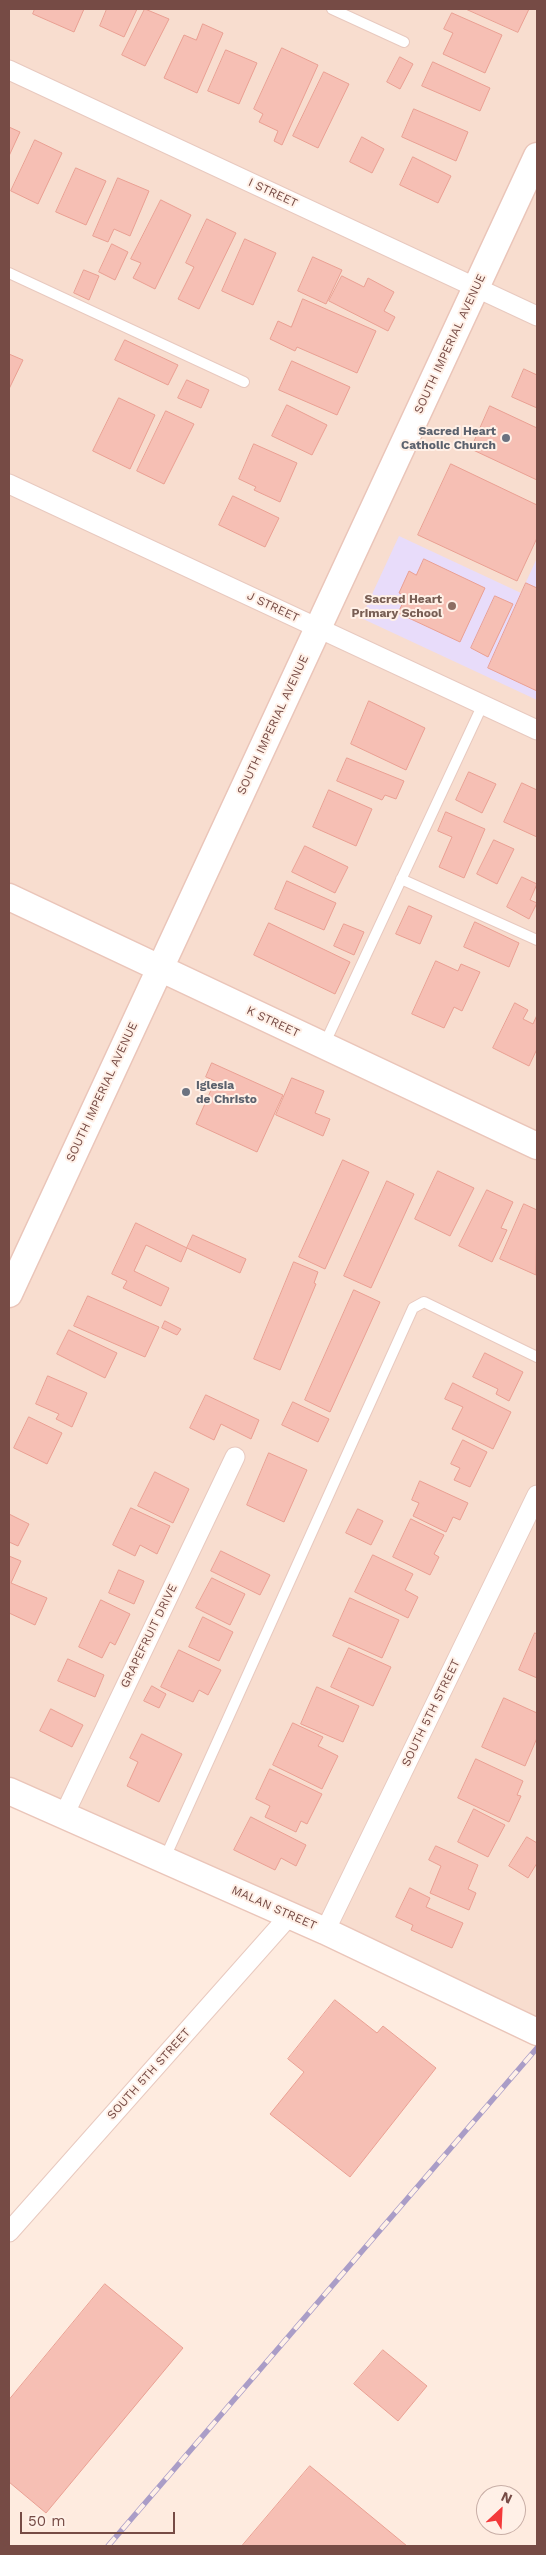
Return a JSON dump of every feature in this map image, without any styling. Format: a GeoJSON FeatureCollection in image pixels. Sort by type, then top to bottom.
{"type":"FeatureCollection","features":[{"type":"Feature","properties":{"kind":"main road","name":"SOUTH IMPERIAL AVENUE"},"geometry":{"type":"LineString","coordinates":[[9,1294],[537,156]]}},
{"type":"Feature","properties":{"kind":"main road","name":"K STREET"},"geometry":{"type":"LineString","coordinates":[[9,897],[537,1146]]}},
{"type":"Feature","properties":{"kind":"main road","name":"MALAN STREET"},"geometry":{"type":"LineString","coordinates":[[9,1791],[326,1931],[537,2032]]}},
{"type":"Feature","properties":{"kind":"street","name":"I STREET"},"geometry":{"type":"LineString","coordinates":[[9,70],[537,316]]}},
{"type":"Feature","properties":{"kind":"street","name":"J STREET"},"geometry":{"type":"LineString","coordinates":[[9,484],[537,730]]}},
{"type":"Feature","properties":{"kind":"street","name":"GRAPEFRUIT DRIVE"},"geometry":{"type":"LineString","coordinates":[[64,1815],[235,1457]]}},
{"type":"Feature","properties":{"kind":"street","name":"SOUTH 5TH STREET"},"geometry":{"type":"LineString","coordinates":[[326,1931],[537,1495]]}},
{"type":"Feature","properties":{"kind":"street","name":"SOUTH 5TH STREET"},"geometry":{"type":"LineString","coordinates":[[9,2232],[290,1916]]}},
{"type":"Feature","properties":{"kind":"lane"},"geometry":{"type":"LineString","coordinates":[[332,9],[404,42]]}},
{"type":"Feature","properties":{"kind":"lane"},"geometry":{"type":"LineString","coordinates":[[9,273],[244,382]]}},
{"type":"Feature","properties":{"kind":"lane"},"geometry":{"type":"LineString","coordinates":[[323,1046],[483,704]]}},
{"type":"Feature","properties":{"kind":"lane"},"geometry":{"type":"LineString","coordinates":[[401,879],[537,940]]}},
{"type":"Feature","properties":{"kind":"lane"},"geometry":{"type":"LineString","coordinates":[[164,1860],[413,1308],[424,1302],[537,1357]]}},
{"type":"Feature","properties":{"kind":"shaded area"},"geometry":{"type":"Polygon","coordinates":[[[9,9],[537,9],[537,2027],[9,1783],[9,9]]]}},
{"type":"Feature","properties":{"kind":"shaded area","name":"Sacred Heart Primary School"},"geometry":{"type":"Polygon","coordinates":[[[399,536],[521,593],[537,558],[537,700],[361,618],[399,536]]]}},
{"type":"Feature","properties":{"kind":"building"},"geometry":{"type":"Polygon","coordinates":[[[35,9],[84,9],[74,32],[33,14],[35,9]]]}},
{"type":"Feature","properties":{"kind":"building"},"geometry":{"type":"Polygon","coordinates":[[[107,9],[137,9],[124,37],[100,26],[107,9]]]}},
{"type":"Feature","properties":{"kind":"building"},"geometry":{"type":"Polygon","coordinates":[[[145,9],[169,19],[145,66],[122,55],[145,9]]]}},
{"type":"Feature","properties":{"kind":"building"},"geometry":{"type":"Polygon","coordinates":[[[466,9],[529,9],[518,32],[466,9]]]}},
{"type":"Feature","properties":{"kind":"building"},"geometry":{"type":"Polygon","coordinates":[[[452,13],[502,35],[485,73],[443,54],[453,33],[444,29],[452,13]]]}},
{"type":"Feature","properties":{"kind":"building"},"geometry":{"type":"Polygon","coordinates":[[[203,24],[223,33],[197,93],[164,78],[184,35],[196,40],[203,24]]]}},
{"type":"Feature","properties":{"kind":"building"},"geometry":{"type":"Polygon","coordinates":[[[282,48],[318,65],[282,145],[274,141],[278,131],[259,122],[263,114],[254,109],[282,48]]]}},
{"type":"Feature","properties":{"kind":"building"},"geometry":{"type":"Polygon","coordinates":[[[226,50],[257,63],[239,104],[208,91],[226,50]]]}},
{"type":"Feature","properties":{"kind":"building"},"geometry":{"type":"Polygon","coordinates":[[[400,57],[413,64],[400,89],[387,82],[400,57]]]}},
{"type":"Feature","properties":{"kind":"building"},"geometry":{"type":"Polygon","coordinates":[[[433,62],[490,88],[480,111],[422,86],[433,62]]]}},
{"type":"Feature","properties":{"kind":"building"},"geometry":{"type":"Polygon","coordinates":[[[324,72],[349,84],[318,148],[293,136],[324,72]]]}},
{"type":"Feature","properties":{"kind":"building"},"geometry":{"type":"Polygon","coordinates":[[[414,109],[468,132],[456,161],[402,137],[414,109]]]}},
{"type":"Feature","properties":{"kind":"building"},"geometry":{"type":"Polygon","coordinates":[[[9,127],[20,132],[9,156],[9,127]]]}},
{"type":"Feature","properties":{"kind":"building"},"geometry":{"type":"Polygon","coordinates":[[[362,137],[384,149],[372,173],[350,162],[362,137]]]}},
{"type":"Feature","properties":{"kind":"building"},"geometry":{"type":"Polygon","coordinates":[[[35,140],[62,153],[38,204],[11,191],[35,140]]]}},
{"type":"Feature","properties":{"kind":"building"},"geometry":{"type":"Polygon","coordinates":[[[413,157],[451,176],[438,203],[400,185],[413,157]]]}},
{"type":"Feature","properties":{"kind":"building"},"geometry":{"type":"Polygon","coordinates":[[[76,168],[106,181],[86,225],[56,212],[76,168]]]}},
{"type":"Feature","properties":{"kind":"building"},"geometry":{"type":"Polygon","coordinates":[[[118,178],[149,191],[130,236],[114,229],[108,242],[93,236],[118,178]]]}},
{"type":"Feature","properties":{"kind":"building"},"geometry":{"type":"Polygon","coordinates":[[[161,200],[191,215],[155,289],[133,278],[141,263],[131,259],[161,200]]]}},
{"type":"Feature","properties":{"kind":"building"},"geometry":{"type":"Polygon","coordinates":[[[207,219],[236,233],[199,309],[178,299],[194,267],[186,263],[207,219]]]}},
{"type":"Feature","properties":{"kind":"building"},"geometry":{"type":"Polygon","coordinates":[[[245,239],[276,253],[253,305],[222,291],[245,239]]]}},
{"type":"Feature","properties":{"kind":"building"},"geometry":{"type":"Polygon","coordinates":[[[112,244],[128,252],[115,280],[99,272],[112,244]]]}},
{"type":"Feature","properties":{"kind":"building"},"geometry":{"type":"Polygon","coordinates":[[[313,257],[342,270],[326,304],[298,291],[313,257]]]}},
{"type":"Feature","properties":{"kind":"building"},"geometry":{"type":"Polygon","coordinates":[[[84,270],[99,276],[89,300],[74,293],[84,270]]]}},
{"type":"Feature","properties":{"kind":"building"},"geometry":{"type":"Polygon","coordinates":[[[342,276],[364,287],[368,278],[394,292],[384,311],[395,317],[388,331],[329,301],[342,276]]]}},
{"type":"Feature","properties":{"kind":"building"},"geometry":{"type":"Polygon","coordinates":[[[303,299],[376,331],[357,373],[297,347],[295,351],[270,339],[278,321],[291,327],[303,299]]]}},
{"type":"Feature","properties":{"kind":"building"},"geometry":{"type":"Polygon","coordinates":[[[125,340],[178,365],[168,385],[115,360],[125,340]]]}},
{"type":"Feature","properties":{"kind":"building"},"geometry":{"type":"Polygon","coordinates":[[[9,354],[23,360],[9,389],[9,354]]]}},
{"type":"Feature","properties":{"kind":"building"},"geometry":{"type":"Polygon","coordinates":[[[292,361],[350,387],[337,415],[279,390],[292,361]]]}},
{"type":"Feature","properties":{"kind":"building"},"geometry":{"type":"Polygon","coordinates":[[[524,369],[537,375],[537,408],[512,397],[524,369]]]}},
{"type":"Feature","properties":{"kind":"building"},"geometry":{"type":"Polygon","coordinates":[[[187,380],[209,390],[201,408],[178,398],[187,380]]]}},
{"type":"Feature","properties":{"kind":"building"},"geometry":{"type":"Polygon","coordinates":[[[119,398],[155,415],[130,469],[93,451],[119,398]]]}},
{"type":"Feature","properties":{"kind":"building"},"geometry":{"type":"Polygon","coordinates":[[[287,405],[327,425],[312,455],[272,436],[287,405]]]}},
{"type":"Feature","properties":{"kind":"building","name":"Sacred Heart Catholic Church"},"geometry":{"type":"Polygon","coordinates":[[[490,406],[537,428],[537,480],[471,449],[490,406]]]}},
{"type":"Feature","properties":{"kind":"building"},"geometry":{"type":"Polygon","coordinates":[[[166,411],[194,424],[164,484],[137,471],[166,411]]]}},
{"type":"Feature","properties":{"kind":"building"},"geometry":{"type":"Polygon","coordinates":[[[254,444],[297,463],[280,502],[254,490],[256,487],[239,479],[254,444]]]}},
{"type":"Feature","properties":{"kind":"building"},"geometry":{"type":"Polygon","coordinates":[[[451,464],[537,505],[537,538],[517,581],[418,535],[451,464]]]}},
{"type":"Feature","properties":{"kind":"building"},"geometry":{"type":"Polygon","coordinates":[[[233,496],[279,518],[265,547],[219,525],[233,496]]]}},
{"type":"Feature","properties":{"kind":"building"},"geometry":{"type":"Polygon","coordinates":[[[424,559],[485,588],[460,642],[398,613],[406,596],[399,593],[409,571],[416,575],[424,559]]]}},
{"type":"Feature","properties":{"kind":"building"},"geometry":{"type":"Polygon","coordinates":[[[526,583],[537,588],[537,691],[488,668],[526,583]]]}},
{"type":"Feature","properties":{"kind":"building"},"geometry":{"type":"Polygon","coordinates":[[[495,596],[513,604],[488,657],[471,648],[495,596]]]}},
{"type":"Feature","properties":{"kind":"building"},"geometry":{"type":"Polygon","coordinates":[[[369,701],[425,728],[406,770],[351,744],[369,701]]]}},
{"type":"Feature","properties":{"kind":"building"},"geometry":{"type":"Polygon","coordinates":[[[347,758],[404,781],[396,799],[385,795],[382,800],[337,781],[347,758]]]}},
{"type":"Feature","properties":{"kind":"building"},"geometry":{"type":"Polygon","coordinates":[[[469,772],[496,784],[482,813],[456,800],[469,772]]]}},
{"type":"Feature","properties":{"kind":"building"},"geometry":{"type":"Polygon","coordinates":[[[522,783],[537,790],[537,837],[504,822],[522,783]]]}},
{"type":"Feature","properties":{"kind":"building"},"geometry":{"type":"Polygon","coordinates":[[[329,790],[372,809],[356,846],[313,827],[329,790]]]}},
{"type":"Feature","properties":{"kind":"building"},"geometry":{"type":"Polygon","coordinates":[[[446,812],[485,829],[464,878],[439,867],[452,837],[438,831],[446,812]]]}},
{"type":"Feature","properties":{"kind":"building"},"geometry":{"type":"Polygon","coordinates":[[[494,840],[514,849],[497,884],[477,874],[494,840]]]}},
{"type":"Feature","properties":{"kind":"building"},"geometry":{"type":"Polygon","coordinates":[[[305,846],[348,867],[335,893],[292,872],[305,846]]]}},
{"type":"Feature","properties":{"kind":"building"},"geometry":{"type":"Polygon","coordinates":[[[522,877],[537,884],[530,900],[537,903],[529,919],[507,907],[522,877]]]}},
{"type":"Feature","properties":{"kind":"building"},"geometry":{"type":"Polygon","coordinates":[[[287,881],[336,903],[324,930],[275,909],[287,881]]]}},
{"type":"Feature","properties":{"kind":"building"},"geometry":{"type":"Polygon","coordinates":[[[409,906],[432,916],[420,944],[396,934],[409,906]]]}},
{"type":"Feature","properties":{"kind":"building"},"geometry":{"type":"Polygon","coordinates":[[[475,922],[519,943],[509,967],[464,947],[475,922]]]}},
{"type":"Feature","properties":{"kind":"building"},"geometry":{"type":"Polygon","coordinates":[[[269,923],[350,962],[335,994],[254,955],[269,923]]]}},
{"type":"Feature","properties":{"kind":"building"},"geometry":{"type":"Polygon","coordinates":[[[344,924],[364,932],[354,955],[334,946],[344,924]]]}},
{"type":"Feature","properties":{"kind":"building"},"geometry":{"type":"Polygon","coordinates":[[[436,961],[458,971],[461,964],[480,972],[462,1011],[454,1007],[444,1028],[412,1014],[436,961]]]}},
{"type":"Feature","properties":{"kind":"building"},"geometry":{"type":"Polygon","coordinates":[[[515,1003],[528,1010],[523,1019],[533,1024],[537,1015],[537,1049],[529,1066],[493,1048],[515,1003]]]}},
{"type":"Feature","properties":{"kind":"building"},"geometry":{"type":"Polygon","coordinates":[[[212,1063],[283,1095],[257,1152],[196,1124],[215,1081],[206,1077],[212,1063]]]}},
{"type":"Feature","properties":{"kind":"building"},"geometry":{"type":"Polygon","coordinates":[[[292,1078],[324,1091],[315,1113],[330,1119],[323,1136],[276,1115],[292,1078]]]}},
{"type":"Feature","properties":{"kind":"building"},"geometry":{"type":"Polygon","coordinates":[[[343,1160],[369,1172],[325,1269],[299,1257],[343,1160]]]}},
{"type":"Feature","properties":{"kind":"building"},"geometry":{"type":"Polygon","coordinates":[[[438,1171],[474,1188],[450,1236],[415,1219],[438,1171]]]}},
{"type":"Feature","properties":{"kind":"building"},"geometry":{"type":"Polygon","coordinates":[[[387,1181],[414,1194],[371,1288],[344,1276],[387,1181]]]}},
{"type":"Feature","properties":{"kind":"building"},"geometry":{"type":"Polygon","coordinates":[[[487,1190],[513,1202],[501,1228],[507,1230],[492,1262],[459,1246],[487,1190]]]}},
{"type":"Feature","properties":{"kind":"building"},"geometry":{"type":"Polygon","coordinates":[[[524,1204],[537,1210],[536,1275],[500,1259],[524,1204]]]}},
{"type":"Feature","properties":{"kind":"building"},"geometry":{"type":"Polygon","coordinates":[[[136,1223],[187,1248],[181,1262],[146,1245],[134,1271],[169,1288],[161,1306],[123,1288],[127,1281],[112,1274],[136,1223]]]}},
{"type":"Feature","properties":{"kind":"building"},"geometry":{"type":"Polygon","coordinates":[[[193,1235],[246,1259],[240,1273],[187,1248],[193,1235]]]}},
{"type":"Feature","properties":{"kind":"building"},"geometry":{"type":"Polygon","coordinates":[[[294,1262],[318,1272],[314,1283],[316,1284],[280,1370],[254,1359],[294,1262]]]}},
{"type":"Feature","properties":{"kind":"building"},"geometry":{"type":"Polygon","coordinates":[[[354,1290],[380,1302],[330,1412],[305,1400],[354,1290]]]}},
{"type":"Feature","properties":{"kind":"building"},"geometry":{"type":"Polygon","coordinates":[[[88,1296],[159,1327],[145,1357],[74,1326],[88,1296]]]}},
{"type":"Feature","properties":{"kind":"building"},"geometry":{"type":"Polygon","coordinates":[[[165,1321],[181,1329],[177,1335],[162,1328],[165,1321]]]}},
{"type":"Feature","properties":{"kind":"building"},"geometry":{"type":"Polygon","coordinates":[[[69,1330],[117,1353],[105,1378],[57,1354],[69,1330]]]}},
{"type":"Feature","properties":{"kind":"building"},"geometry":{"type":"Polygon","coordinates":[[[485,1353],[523,1372],[509,1401],[496,1394],[498,1389],[473,1377],[485,1353]]]}},
{"type":"Feature","properties":{"kind":"building"},"geometry":{"type":"Polygon","coordinates":[[[48,1376],[87,1393],[72,1427],[56,1419],[59,1414],[36,1404],[48,1376]]]}},
{"type":"Feature","properties":{"kind":"building"},"geometry":{"type":"Polygon","coordinates":[[[453,1383],[511,1412],[493,1449],[452,1429],[463,1407],[445,1399],[453,1383]]]}},
{"type":"Feature","properties":{"kind":"building"},"geometry":{"type":"Polygon","coordinates":[[[206,1395],[259,1420],[251,1439],[221,1424],[214,1440],[190,1428],[206,1395]]]}},
{"type":"Feature","properties":{"kind":"building"},"geometry":{"type":"Polygon","coordinates":[[[293,1402],[329,1419],[318,1442],[282,1425],[293,1402]]]}},
{"type":"Feature","properties":{"kind":"building"},"geometry":{"type":"Polygon","coordinates":[[[29,1417],[62,1433],[47,1464],[14,1448],[29,1417]]]}},
{"type":"Feature","properties":{"kind":"building"},"geometry":{"type":"Polygon","coordinates":[[[463,1440],[487,1452],[470,1487],[454,1480],[460,1468],[451,1464],[463,1440]]]}},
{"type":"Feature","properties":{"kind":"building"},"geometry":{"type":"Polygon","coordinates":[[[269,1453],[307,1470],[284,1522],[247,1505],[269,1453]]]}},
{"type":"Feature","properties":{"kind":"building"},"geometry":{"type":"Polygon","coordinates":[[[155,1472],[189,1489],[173,1523],[138,1506],[155,1472]]]}},
{"type":"Feature","properties":{"kind":"building"},"geometry":{"type":"Polygon","coordinates":[[[420,1481],[468,1503],[460,1520],[453,1517],[446,1532],[413,1516],[419,1503],[412,1500],[420,1481]]]}},
{"type":"Feature","properties":{"kind":"building"},"geometry":{"type":"Polygon","coordinates":[[[131,1508],[170,1526],[157,1554],[140,1545],[135,1556],[113,1545],[131,1508]]]}},
{"type":"Feature","properties":{"kind":"building"},"geometry":{"type":"Polygon","coordinates":[[[358,1509],[383,1521],[371,1545],[346,1533],[358,1509]]]}},
{"type":"Feature","properties":{"kind":"building"},"geometry":{"type":"Polygon","coordinates":[[[9,1514],[29,1524],[18,1546],[9,1542],[9,1514]]]}},
{"type":"Feature","properties":{"kind":"building"},"geometry":{"type":"Polygon","coordinates":[[[411,1519],[444,1535],[434,1554],[439,1557],[430,1575],[393,1557],[411,1519]]]}},
{"type":"Feature","properties":{"kind":"building"},"geometry":{"type":"Polygon","coordinates":[[[221,1551],[270,1575],[260,1595],[211,1571],[221,1551]]]}},
{"type":"Feature","properties":{"kind":"building"},"geometry":{"type":"Polygon","coordinates":[[[373,1555],[413,1574],[405,1590],[418,1597],[408,1618],[355,1592],[373,1555]]]}},
{"type":"Feature","properties":{"kind":"building"},"geometry":{"type":"Polygon","coordinates":[[[9,1556],[21,1561],[11,1583],[47,1598],[35,1625],[9,1613],[9,1556]]]}},
{"type":"Feature","properties":{"kind":"building"},"geometry":{"type":"Polygon","coordinates":[[[119,1570],[144,1581],[134,1604],[109,1593],[119,1570]]]}},
{"type":"Feature","properties":{"kind":"building"},"geometry":{"type":"Polygon","coordinates":[[[212,1578],[245,1594],[230,1625],[196,1608],[212,1578]]]}},
{"type":"Feature","properties":{"kind":"building"},"geometry":{"type":"Polygon","coordinates":[[[350,1598],[399,1620],[382,1658],[333,1636],[350,1598]]]}},
{"type":"Feature","properties":{"kind":"building"},"geometry":{"type":"Polygon","coordinates":[[[101,1600],[130,1614],[115,1645],[110,1642],[102,1658],[79,1647],[101,1600]]]}},
{"type":"Feature","properties":{"kind":"building"},"geometry":{"type":"Polygon","coordinates":[[[203,1617],[233,1632],[219,1661],[189,1647],[203,1617]]]}},
{"type":"Feature","properties":{"kind":"building"},"geometry":{"type":"Polygon","coordinates":[[[535,1633],[537,1634],[537,1678],[519,1670],[535,1633]]]}},
{"type":"Feature","properties":{"kind":"building"},"geometry":{"type":"Polygon","coordinates":[[[349,1648],[391,1667],[373,1706],[331,1687],[349,1648]]]}},
{"type":"Feature","properties":{"kind":"building"},"geometry":{"type":"Polygon","coordinates":[[[179,1650],[221,1670],[208,1695],[199,1690],[193,1702],[161,1687],[179,1650]]]}},
{"type":"Feature","properties":{"kind":"building"},"geometry":{"type":"Polygon","coordinates":[[[68,1659],[104,1675],[95,1697],[58,1681],[68,1659]]]}},
{"type":"Feature","properties":{"kind":"building"},"geometry":{"type":"Polygon","coordinates":[[[152,1686],[166,1694],[159,1708],[144,1701],[152,1686]]]}},
{"type":"Feature","properties":{"kind":"building"},"geometry":{"type":"Polygon","coordinates":[[[317,1687],[359,1706],[343,1742],[301,1724],[317,1687]]]}},
{"type":"Feature","properties":{"kind":"building"},"geometry":{"type":"Polygon","coordinates":[[[504,1698],[537,1713],[537,1738],[525,1766],[482,1747],[504,1698]]]}},
{"type":"Feature","properties":{"kind":"building"},"geometry":{"type":"Polygon","coordinates":[[[51,1709],[83,1725],[72,1747],[40,1731],[51,1709]]]}},
{"type":"Feature","properties":{"kind":"building"},"geometry":{"type":"Polygon","coordinates":[[[293,1723],[323,1737],[318,1746],[338,1756],[322,1789],[273,1765],[293,1723]]]}},
{"type":"Feature","properties":{"kind":"building"},"geometry":{"type":"Polygon","coordinates":[[[142,1734],[182,1754],[159,1802],[127,1786],[138,1762],[130,1758],[142,1734]]]}},
{"type":"Feature","properties":{"kind":"building"},"geometry":{"type":"Polygon","coordinates":[[[476,1759],[523,1781],[517,1795],[521,1796],[509,1822],[458,1798],[476,1759]]]}},
{"type":"Feature","properties":{"kind":"building"},"geometry":{"type":"Polygon","coordinates":[[[270,1769],[322,1794],[307,1824],[301,1821],[296,1832],[265,1817],[270,1806],[256,1799],[270,1769]]]}},
{"type":"Feature","properties":{"kind":"building"},"geometry":{"type":"Polygon","coordinates":[[[474,1809],[505,1825],[488,1857],[458,1842],[474,1809]]]}},
{"type":"Feature","properties":{"kind":"building"},"geometry":{"type":"Polygon","coordinates":[[[251,1817],[306,1845],[296,1866],[281,1858],[275,1870],[234,1850],[251,1817]]]}},
{"type":"Feature","properties":{"kind":"building"},"geometry":{"type":"Polygon","coordinates":[[[527,1837],[537,1843],[537,1863],[528,1878],[509,1866],[527,1837]]]}},
{"type":"Feature","properties":{"kind":"building"},"geometry":{"type":"Polygon","coordinates":[[[436,1846],[478,1865],[468,1889],[476,1893],[469,1910],[430,1893],[441,1866],[429,1860],[436,1846]]]}},
{"type":"Feature","properties":{"kind":"building"},"geometry":{"type":"Polygon","coordinates":[[[410,1888],[430,1898],[426,1907],[463,1923],[452,1948],[411,1930],[413,1925],[396,1917],[410,1888]]]}},
{"type":"Feature","properties":{"kind":"building"},"geometry":{"type":"Polygon","coordinates":[[[335,2000],[377,2033],[383,2026],[436,2068],[350,2177],[270,2114],[304,2072],[288,2059],[335,2000]]]}},
{"type":"Feature","properties":{"kind":"building"},"geometry":{"type":"Polygon","coordinates":[[[105,2284],[183,2348],[46,2513],[9,2482],[9,2400],[105,2284]]]}},
{"type":"Feature","properties":{"kind":"building"},"geometry":{"type":"Polygon","coordinates":[[[383,2350],[427,2386],[398,2421],[354,2384],[383,2350]]]}},
{"type":"Feature","properties":{"kind":"building"},"geometry":{"type":"Polygon","coordinates":[[[310,2466],[407,2546],[242,2546],[310,2466]]]}},
{"type":"Feature","properties":{"kind":"railway"},"geometry":{"type":"LineString","coordinates":[[108,2546],[537,2048]]}},
{"type":"Feature","properties":{"kind":"place","name":"Sacred Heart Catholic Church"},"geometry":{"type":"Point","coordinates":[506,438]}},
{"type":"Feature","properties":{"kind":"place","name":"Sacred Heart Primary School"},"geometry":{"type":"Point","coordinates":[452,606]}},
{"type":"Feature","properties":{"kind":"place","name":"Iglesia de Christo"},"geometry":{"type":"Point","coordinates":[186,1092]}}]}
